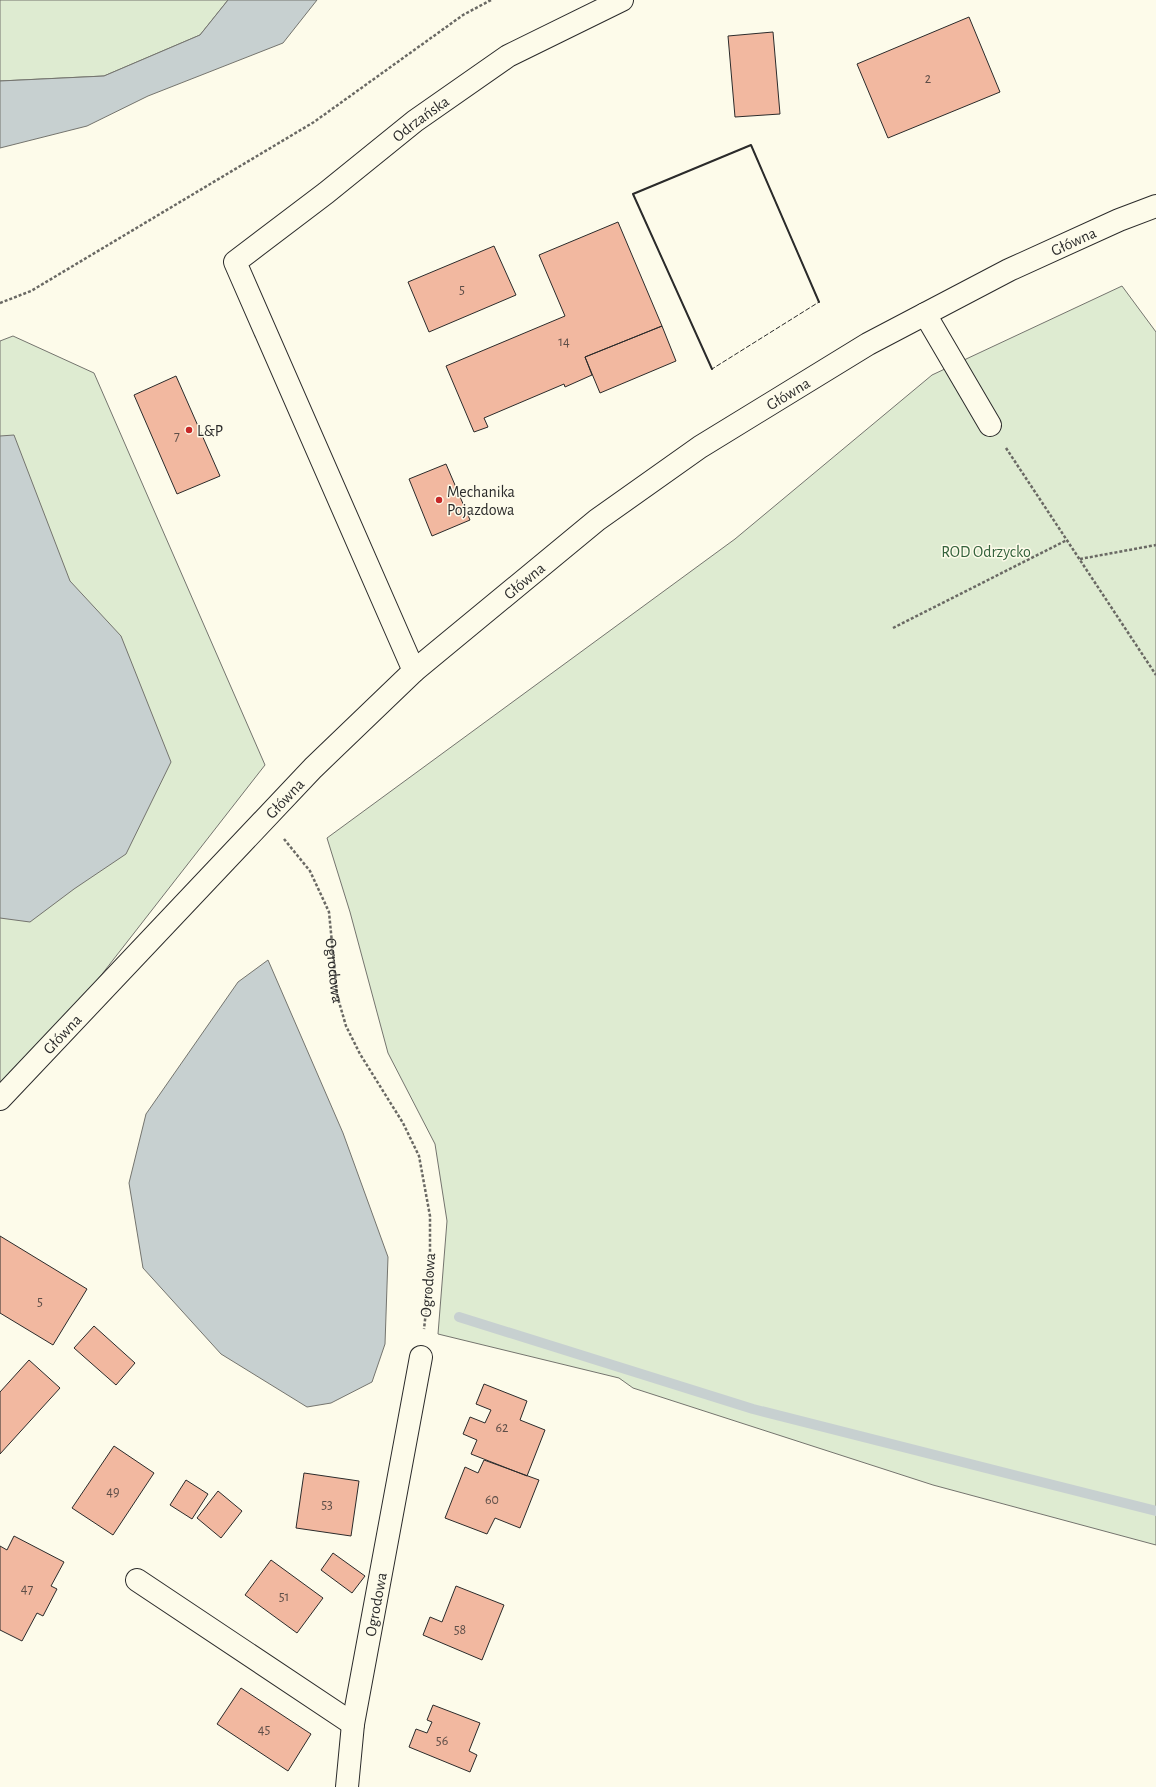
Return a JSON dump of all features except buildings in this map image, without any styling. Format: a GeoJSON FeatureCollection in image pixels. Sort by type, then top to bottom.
{"type":"FeatureCollection","features":[{"type":"Feature","properties":{"kind":"main road","name":"Odrzańska"},"geometry":{"type":"LineString","coordinates":[[414,671],[235,262],[326,193],[415,121],[508,56],[622,0]]}},
{"type":"Feature","properties":{"kind":"main road","name":"Główna"},"geometry":{"type":"LineString","coordinates":[[0,1099],[313,768],[414,671],[597,520],[700,446],[868,344],[1009,270],[1120,220],[1156,206]]}},
{"type":"Feature","properties":{"kind":"main road"},"geometry":{"type":"LineString","coordinates":[[925,314],[990,425]]}},
{"type":"Feature","properties":{"kind":"main road","name":"Ogrodowa"},"geometry":{"type":"LineString","coordinates":[[347,1787],[353,1724],[421,1357]]}},
{"type":"Feature","properties":{"kind":"main road"},"geometry":{"type":"LineString","coordinates":[[137,1580],[353,1724]]}},
{"type":"Feature","properties":{"kind":"path"},"geometry":{"type":"LineString","coordinates":[[0,302],[31,291],[314,122],[464,15],[491,0]]}},
{"type":"Feature","properties":{"kind":"path"},"geometry":{"type":"LineString","coordinates":[[990,425],[1156,674]]}},
{"type":"Feature","properties":{"kind":"path"},"geometry":{"type":"LineString","coordinates":[[893,628],[1067,540]]}},
{"type":"Feature","properties":{"kind":"path"},"geometry":{"type":"LineString","coordinates":[[1080,559],[1156,545]]}},
{"type":"Feature","properties":{"kind":"path","name":"Ogrodowa"},"geometry":{"type":"LineString","coordinates":[[266,817],[310,871],[329,912],[337,995],[346,1026],[360,1054],[403,1123],[419,1156],[430,1216],[430,1276],[421,1357]]}},
{"type":"Feature","properties":{"kind":"green space"},"geometry":{"type":"Polygon","coordinates":[[[0,0],[228,0],[200,35],[104,76],[0,81],[0,0]]]}},
{"type":"Feature","properties":{"kind":"green space","name":"ROD Odrzycko"},"geometry":{"type":"Polygon","coordinates":[[[1122,286],[1156,332],[1156,1545],[933,1485],[633,1388],[619,1378],[438,1334],[447,1221],[435,1144],[388,1053],[350,912],[327,838],[735,539],[932,375],[1122,286]]]}},
{"type":"Feature","properties":{"kind":"green space"},"geometry":{"type":"Polygon","coordinates":[[[13,336],[94,373],[265,765],[0,1105],[0,341],[13,336]]]}},
{"type":"Feature","properties":{"kind":"shaded area"},"geometry":{"type":"Polygon","coordinates":[[[228,0],[317,0],[283,43],[148,96],[87,126],[0,148],[0,81],[104,76],[200,35],[228,0]]]}},
{"type":"Feature","properties":{"kind":"shaded area"},"geometry":{"type":"Polygon","coordinates":[[[14,435],[70,581],[121,636],[171,762],[126,854],[74,889],[30,922],[0,918],[0,436],[14,435]]]}},
{"type":"Feature","properties":{"kind":"shaded area"},"geometry":{"type":"Polygon","coordinates":[[[268,960],[343,1133],[388,1257],[385,1344],[372,1382],[331,1403],[307,1407],[221,1354],[143,1268],[129,1183],[146,1114],[238,982],[268,960]]]}},
{"type":"Feature","properties":{"kind":"waterway"},"geometry":{"type":"LineString","coordinates":[[459,1317],[753,1409],[1156,1511]]}},
{"type":"Feature","properties":{"kind":"fence"},"geometry":{"type":"LineString","coordinates":[[751,145],[819,302],[712,369],[633,194],[751,145]]}},
{"type":"Feature","properties":{"kind":"wall"},"geometry":{"type":"LineString","coordinates":[[712,369],[633,194],[751,145],[819,302]]}},
{"type":"Feature","properties":{"kind":"place","name":"L&P"},"geometry":{"type":"Point","coordinates":[189,430]}},
{"type":"Feature","properties":{"kind":"place","name":"Mechanika Pojazdowa"},"geometry":{"type":"Point","coordinates":[439,500]}}]}
